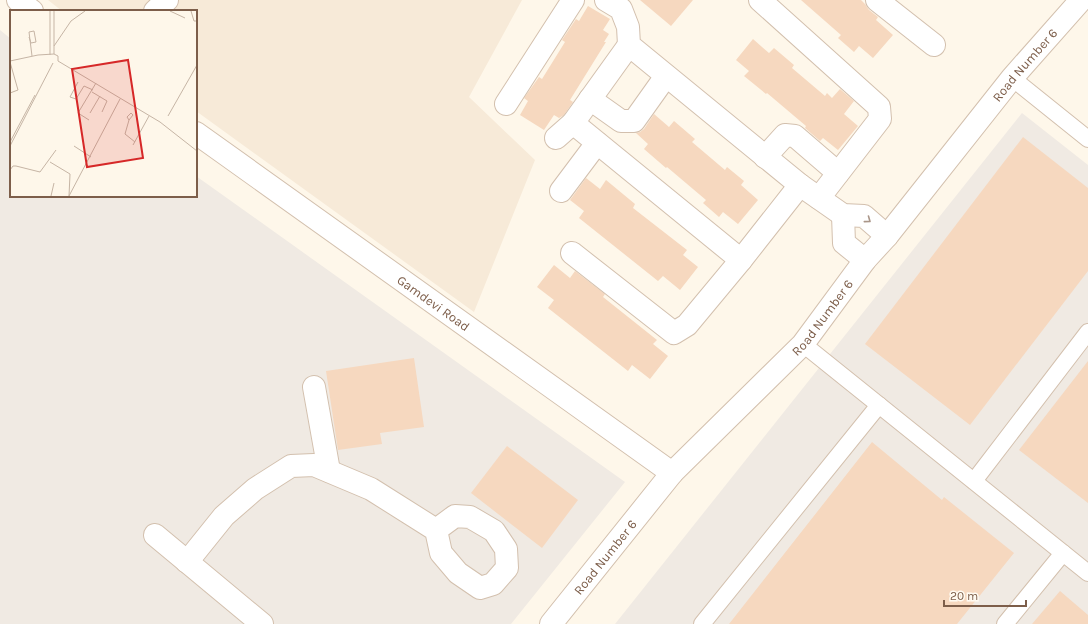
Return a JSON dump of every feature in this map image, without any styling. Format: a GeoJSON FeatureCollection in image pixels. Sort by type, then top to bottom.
{"type":"FeatureCollection","features":[{"type":"Feature","properties":{"kind":"street"},"geometry":{"type":"LineString","coordinates":[[18,0],[31,10]]}},
{"type":"Feature","properties":{"kind":"street"},"geometry":{"type":"LineString","coordinates":[[156,10],[166,0]]}},
{"type":"Feature","properties":{"kind":"street"},"geometry":{"type":"LineString","coordinates":[[506,104],[573,0]]}},
{"type":"Feature","properties":{"kind":"street"},"geometry":{"type":"LineString","coordinates":[[556,138],[573,123],[629,45],[628,27],[621,9],[606,0]]}},
{"type":"Feature","properties":{"kind":"street"},"geometry":{"type":"LineString","coordinates":[[760,0],[879,107],[880,119],[819,198]]}},
{"type":"Feature","properties":{"kind":"street"},"geometry":{"type":"LineString","coordinates":[[877,0],[934,45]]}},
{"type":"Feature","properties":{"kind":"street","name":"Road Number 6"},"geometry":{"type":"LineString","coordinates":[[550,624],[672,473],[803,344],[865,260],[887,236],[1012,78],[1081,0]]}},
{"type":"Feature","properties":{"kind":"street"},"geometry":{"type":"LineString","coordinates":[[629,45],[800,184],[843,215],[864,216],[887,236]]}},
{"type":"Feature","properties":{"kind":"street"},"geometry":{"type":"LineString","coordinates":[[590,99],[621,121],[634,121],[666,76]]}},
{"type":"Feature","properties":{"kind":"street"},"geometry":{"type":"LineString","coordinates":[[573,123],[741,260]]}},
{"type":"Feature","properties":{"kind":"street","name":"Gamdevi Road"},"geometry":{"type":"LineString","coordinates":[[197,134],[672,473]]}},
{"type":"Feature","properties":{"kind":"street"},"geometry":{"type":"LineString","coordinates":[[765,157],[785,135],[795,136],[838,173]]}},
{"type":"Feature","properties":{"kind":"street"},"geometry":{"type":"LineString","coordinates":[[561,191],[597,143]]}},
{"type":"Feature","properties":{"kind":"street"},"geometry":{"type":"LineString","coordinates":[[572,253],[674,333],[687,325],[741,260],[800,184]]}},
{"type":"Feature","properties":{"kind":"street"},"geometry":{"type":"LineString","coordinates":[[843,215],[844,244],[865,260]]}},
{"type":"Feature","properties":{"kind":"street"},"geometry":{"type":"LineString","coordinates":[[314,387],[329,471]]}},
{"type":"Feature","properties":{"kind":"street"},"geometry":{"type":"LineString","coordinates":[[187,562],[224,516],[255,489],[291,466],[314,464],[371,489],[436,530]]}},
{"type":"Feature","properties":{"kind":"street"},"geometry":{"type":"LineString","coordinates":[[155,535],[262,624]]}},
{"type":"Feature","properties":{"kind":"lane"},"geometry":{"type":"LineString","coordinates":[[1012,78],[1088,139]]}},
{"type":"Feature","properties":{"kind":"lane"},"geometry":{"type":"LineString","coordinates":[[974,481],[1088,332]]}},
{"type":"Feature","properties":{"kind":"lane"},"geometry":{"type":"LineString","coordinates":[[803,344],[1088,573]]}},
{"type":"Feature","properties":{"kind":"lane"},"geometry":{"type":"LineString","coordinates":[[702,624],[880,405]]}},
{"type":"Feature","properties":{"kind":"lane"},"geometry":{"type":"LineString","coordinates":[[1006,624],[1063,553]]}},
{"type":"Feature","properties":{"kind":"shaded area"},"geometry":{"type":"Polygon","coordinates":[[[48,0],[522,0],[469,97],[535,160],[474,312],[197,112],[197,10],[61,10],[48,0]]]}},
{"type":"Feature","properties":{"kind":"shaded area"},"geometry":{"type":"Polygon","coordinates":[[[0,30],[10,38],[10,197],[197,197],[197,177],[625,482],[511,624],[0,624],[0,30]]]}},
{"type":"Feature","properties":{"kind":"shaded area"},"geometry":{"type":"Polygon","coordinates":[[[1022,113],[1088,165],[1088,624],[615,624],[1022,113]]]}},
{"type":"Feature","properties":{"kind":"building"},"geometry":{"type":"Polygon","coordinates":[[[640,0],[693,0],[671,26],[640,0]]]}},
{"type":"Feature","properties":{"kind":"building"},"geometry":{"type":"Polygon","coordinates":[[[801,0],[861,0],[869,10],[878,17],[876,20],[893,35],[873,58],[859,46],[854,52],[838,38],[841,35],[801,0]]]}},
{"type":"Feature","properties":{"kind":"building"},"geometry":{"type":"Polygon","coordinates":[[[588,6],[610,19],[603,30],[609,34],[604,42],[606,42],[570,100],[573,102],[564,115],[559,118],[554,115],[544,130],[520,115],[528,101],[524,98],[539,77],[542,79],[565,42],[562,40],[576,19],[579,21],[588,6]]]}},
{"type":"Feature","properties":{"kind":"building"},"geometry":{"type":"Polygon","coordinates":[[[753,39],[769,53],[774,48],[794,65],[792,68],[825,96],[827,93],[832,98],[840,89],[854,101],[844,114],[858,126],[838,150],[823,138],[820,141],[805,128],[806,126],[767,93],[766,94],[744,76],[749,71],[736,60],[753,39]]]}},
{"type":"Feature","properties":{"kind":"building"},"geometry":{"type":"Polygon","coordinates":[[[654,114],[669,127],[674,121],[695,139],[692,142],[725,170],[727,167],[744,181],[741,185],[758,200],[738,224],[723,212],[719,217],[703,203],[706,200],[644,149],[648,144],[636,133],[644,129],[654,114]]]}},
{"type":"Feature","properties":{"kind":"building"},"geometry":{"type":"Polygon","coordinates":[[[1023,137],[1088,188],[1088,271],[970,425],[865,344],[1023,137]]]}},
{"type":"Feature","properties":{"kind":"building"},"geometry":{"type":"Polygon","coordinates":[[[586,178],[600,189],[606,180],[635,204],[633,208],[687,250],[683,255],[698,267],[680,290],[663,276],[658,281],[579,218],[584,211],[570,200],[586,178]]]}},
{"type":"Feature","properties":{"kind":"building"},"geometry":{"type":"Polygon","coordinates":[[[554,265],[570,278],[575,271],[605,294],[603,297],[657,340],[653,344],[668,356],[650,379],[632,365],[628,371],[548,308],[554,300],[537,287],[554,265]]]}},
{"type":"Feature","properties":{"kind":"building"},"geometry":{"type":"Polygon","coordinates":[[[414,358],[424,427],[380,433],[382,444],[338,450],[326,371],[414,358]]]}},
{"type":"Feature","properties":{"kind":"building"},"geometry":{"type":"Polygon","coordinates":[[[1088,361],[1088,503],[1019,450],[1088,361]]]}},
{"type":"Feature","properties":{"kind":"building"},"geometry":{"type":"Polygon","coordinates":[[[872,442],[942,500],[944,497],[1014,553],[957,624],[729,624],[872,442]]]}},
{"type":"Feature","properties":{"kind":"building"},"geometry":{"type":"Polygon","coordinates":[[[507,446],[578,500],[542,548],[471,493],[507,446]]]}},
{"type":"Feature","properties":{"kind":"building"},"geometry":{"type":"Polygon","coordinates":[[[1060,591],[1088,615],[1088,624],[1032,624],[1060,591]]]}}]}
